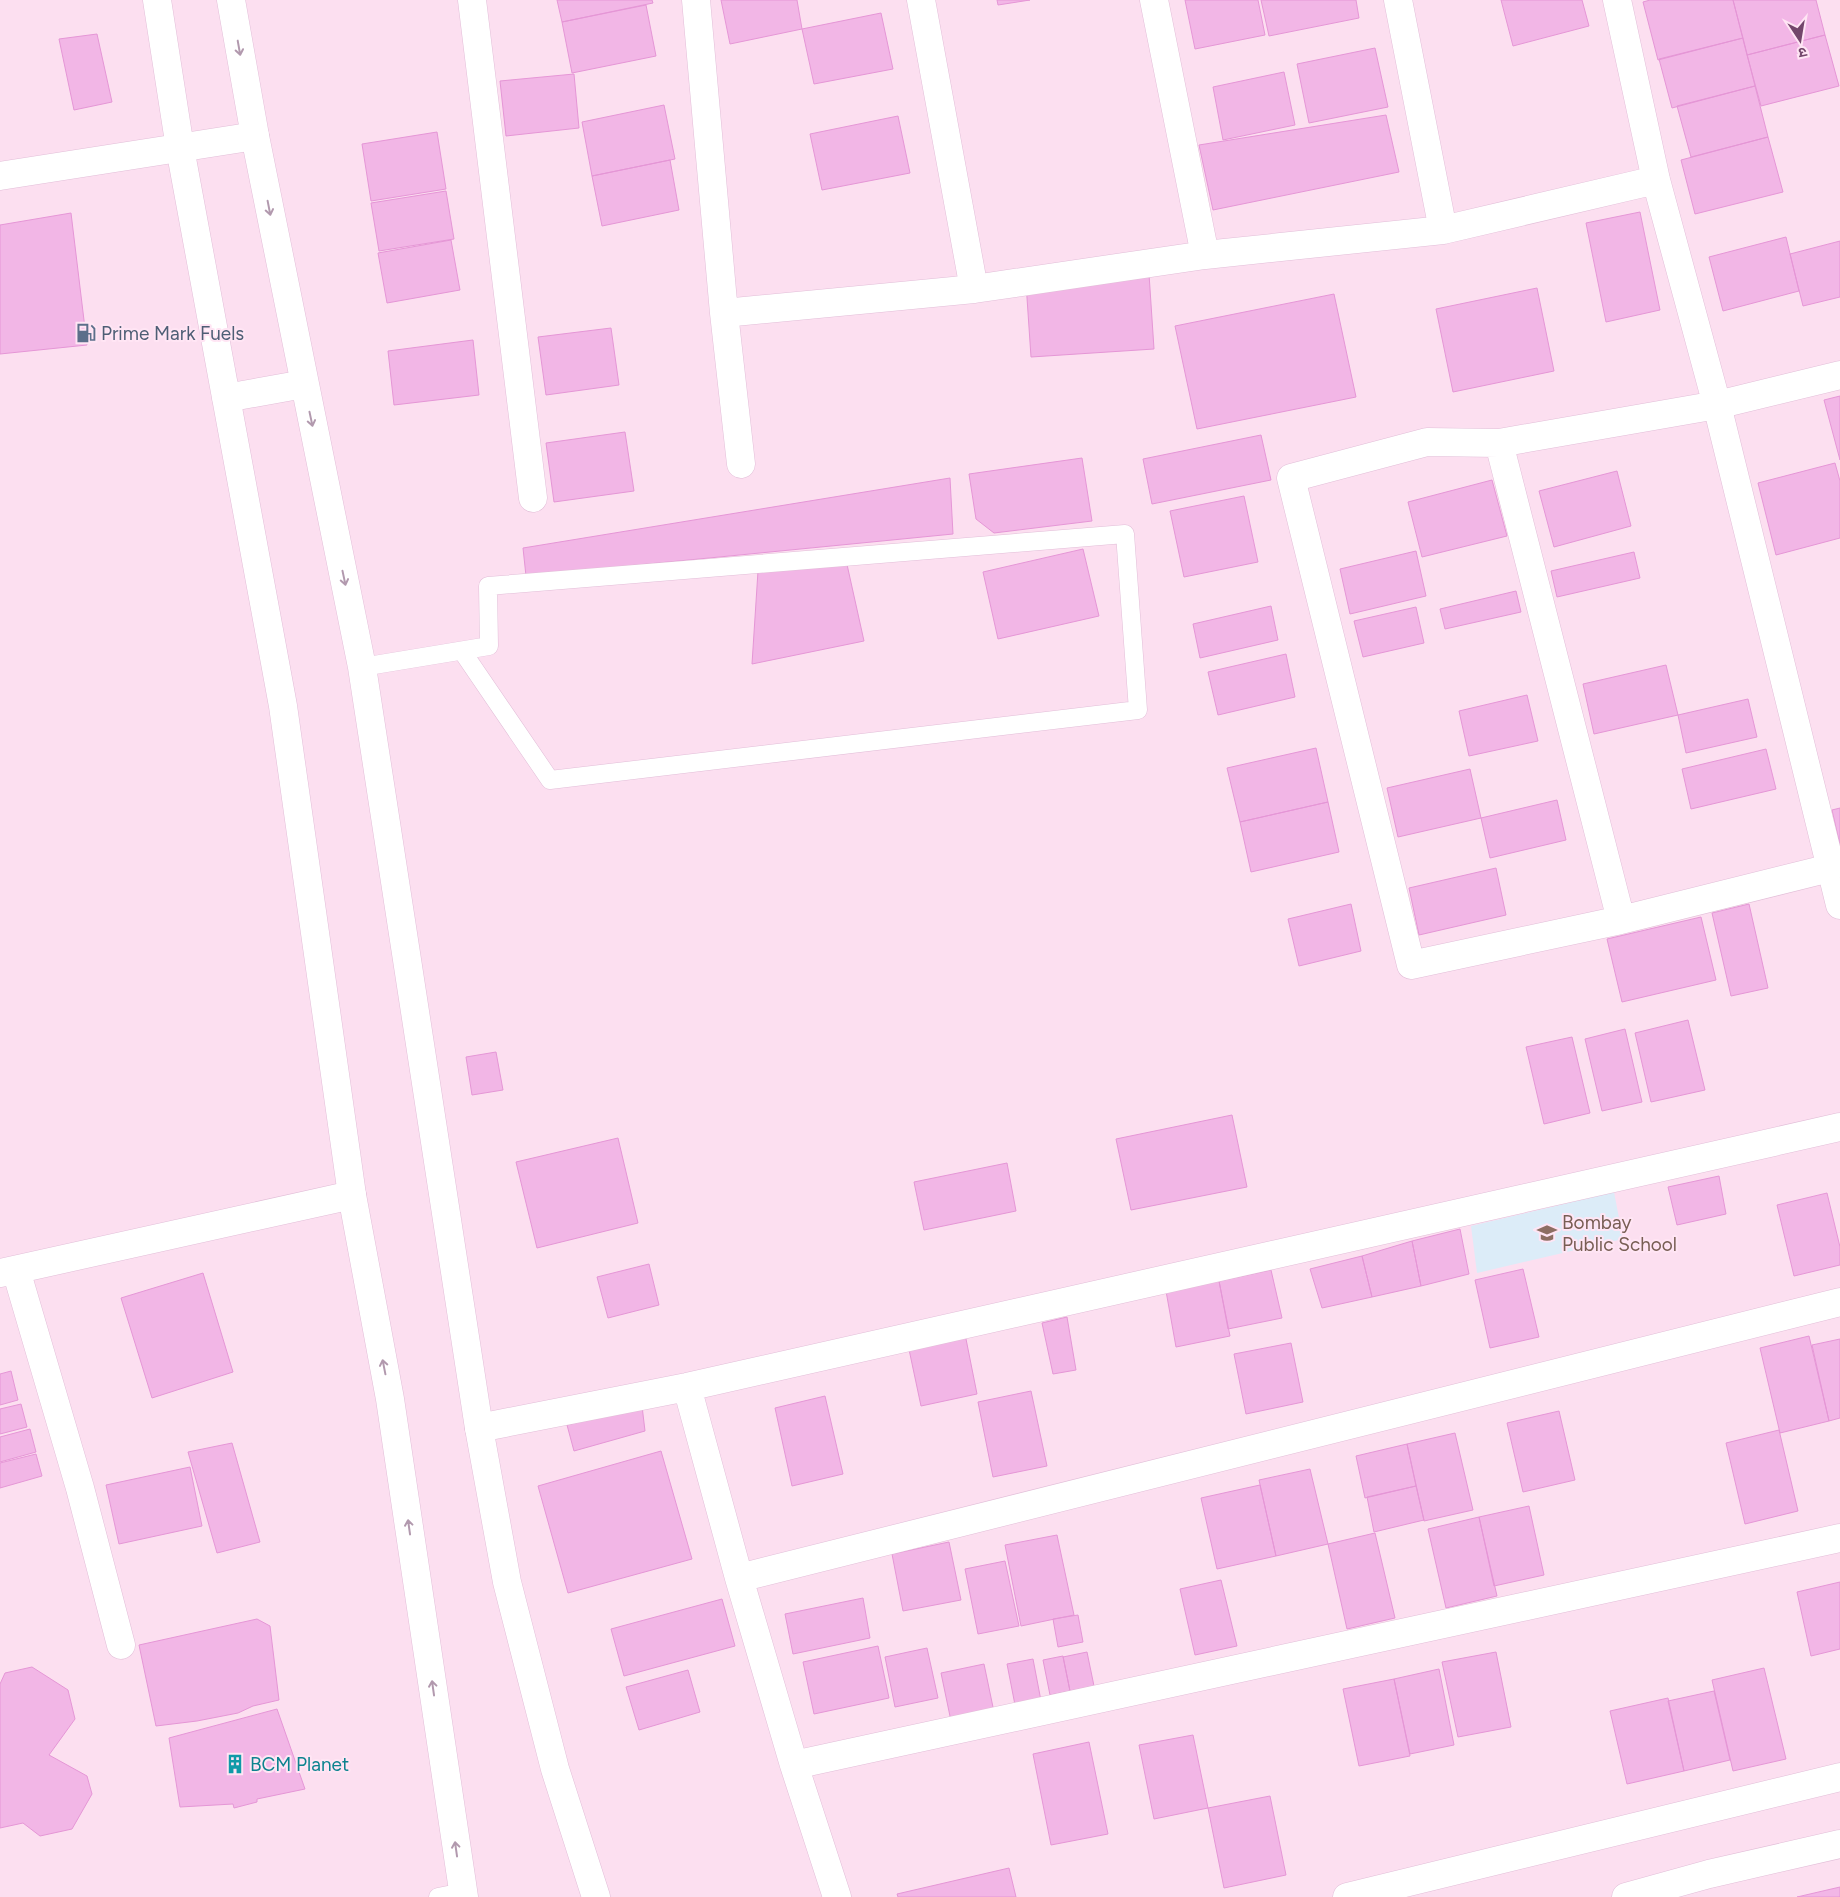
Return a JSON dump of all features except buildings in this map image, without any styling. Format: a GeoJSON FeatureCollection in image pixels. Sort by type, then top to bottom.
{"type":"FeatureCollection","features":[{"type":"Feature","properties":{"kind":"street"},"geometry":{"type":"LineString","coordinates":[[157,0],[180,148],[283,706],[352,1195],[390,1399],[455,1895]]}},
{"type":"Feature","properties":{"kind":"street"},"geometry":{"type":"LineString","coordinates":[[231,0],[255,136],[362,667],[479,1428],[507,1582],[555,1770],[596,1897]]}},
{"type":"Feature","properties":{"kind":"street"},"geometry":{"type":"LineString","coordinates":[[472,0],[533,498]]}},
{"type":"Feature","properties":{"kind":"street"},"geometry":{"type":"LineString","coordinates":[[696,0],[724,314],[741,464]]}},
{"type":"Feature","properties":{"kind":"street"},"geometry":{"type":"LineString","coordinates":[[921,0],[974,288]]}},
{"type":"Feature","properties":{"kind":"street"},"geometry":{"type":"LineString","coordinates":[[1154,0],[1206,255]]}},
{"type":"Feature","properties":{"kind":"street"},"geometry":{"type":"LineString","coordinates":[[1398,0],[1443,230]]}},
{"type":"Feature","properties":{"kind":"street"},"geometry":{"type":"LineString","coordinates":[[1617,0],[1656,180],[1717,405],[1840,905]]}},
{"type":"Feature","properties":{"kind":"street"},"geometry":{"type":"LineString","coordinates":[[0,176],[255,136]]}},
{"type":"Feature","properties":{"kind":"street"},"geometry":{"type":"LineString","coordinates":[[724,314],[974,288],[1206,255],[1443,230],[1656,180]]}},
{"type":"Feature","properties":{"kind":"street"},"geometry":{"type":"LineString","coordinates":[[1830,868],[1622,920],[1411,965],[1291,478],[1427,442],[1499,443],[1717,405],[1840,375]]}},
{"type":"Feature","properties":{"kind":"street"},"geometry":{"type":"LineString","coordinates":[[226,398],[304,384]]}},
{"type":"Feature","properties":{"kind":"street"},"geometry":{"type":"LineString","coordinates":[[1499,443],[1622,920]]}},
{"type":"Feature","properties":{"kind":"street"},"geometry":{"type":"LineString","coordinates":[[479,1428],[687,1387],[1840,1127]]}},
{"type":"Feature","properties":{"kind":"street"},"geometry":{"type":"LineString","coordinates":[[121,1645],[80,1488],[8,1272],[352,1195]]}},
{"type":"Feature","properties":{"kind":"street"},"geometry":{"type":"LineString","coordinates":[[739,1578],[1840,1302]]}},
{"type":"Feature","properties":{"kind":"street"},"geometry":{"type":"LineString","coordinates":[[687,1387],[739,1578],[794,1765],[837,1897]]}},
{"type":"Feature","properties":{"kind":"street"},"geometry":{"type":"LineString","coordinates":[[794,1765],[1840,1538]]}},
{"type":"Feature","properties":{"kind":"street"},"geometry":{"type":"LineString","coordinates":[[1347,1897],[1840,1777]]}},
{"type":"Feature","properties":{"kind":"street"},"geometry":{"type":"LineString","coordinates":[[1626,1897],[1710,1886],[1840,1844]]}},
{"type":"Feature","properties":{"kind":"lane"},"geometry":{"type":"LineString","coordinates":[[362,667],[489,646],[488,586],[1125,534],[1138,710],[550,780],[462,651]]}},
{"type":"Feature","properties":{"kind":"shaded area","name":"Bombay Public School"},"geometry":{"type":"Polygon","coordinates":[[[1614,1192],[1623,1239],[1477,1273],[1471,1226],[1614,1192]]]}},
{"type":"Feature","properties":{"kind":"place","name":"Prime Mark Fuels"},"geometry":{"type":"Point","coordinates":[86,333]}},
{"type":"Feature","properties":{"kind":"place","name":"Bombay Public School"},"geometry":{"type":"Point","coordinates":[1547,1233]}},
{"type":"Feature","properties":{"kind":"place","name":"BCM Planet"},"geometry":{"type":"Point","coordinates":[235,1764]}}]}
